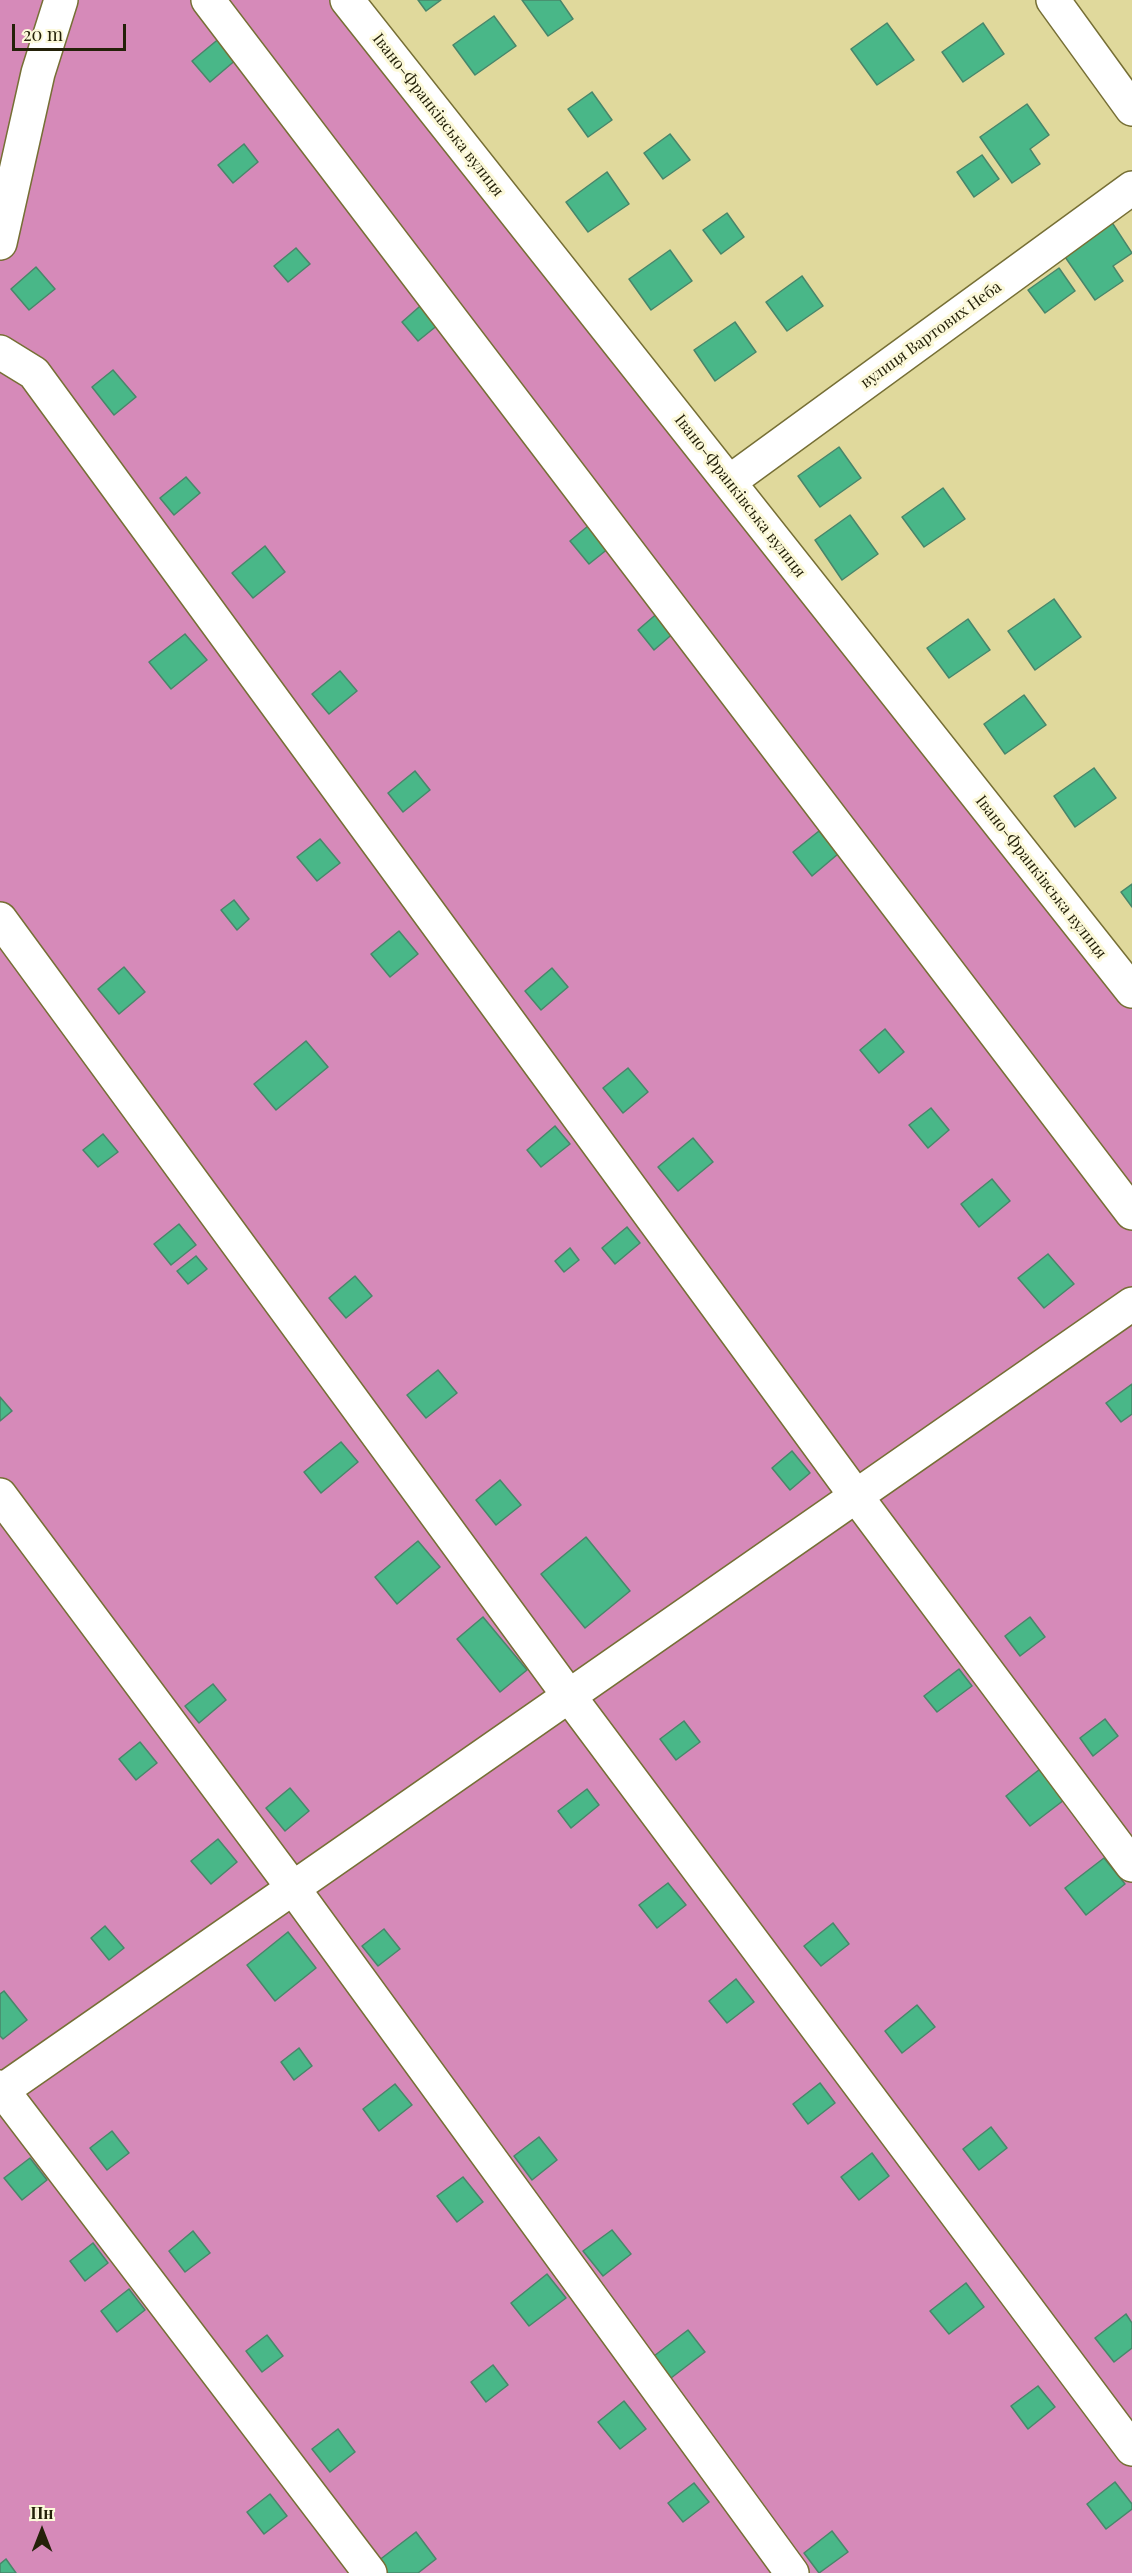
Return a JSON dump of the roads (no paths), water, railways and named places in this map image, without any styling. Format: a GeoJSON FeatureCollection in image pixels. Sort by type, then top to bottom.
{"type":"FeatureCollection","features":[{"type":"Feature","properties":{"kind":"street"},"geometry":{"type":"LineString","coordinates":[[0,243],[38,73],[61,0]]}},
{"type":"Feature","properties":{"kind":"street"},"geometry":{"type":"LineString","coordinates":[[208,0],[1132,1213]]}},
{"type":"Feature","properties":{"kind":"street","name":"Івано-Франківська вулиця"},"geometry":{"type":"LineString","coordinates":[[347,0],[1132,992]]}},
{"type":"Feature","properties":{"kind":"street"},"geometry":{"type":"LineString","coordinates":[[1053,0],[1132,109]]}},
{"type":"Feature","properties":{"kind":"street","name":"вулиця Вартових Неба"},"geometry":{"type":"LineString","coordinates":[[729,482],[1132,188]]}},
{"type":"Feature","properties":{"kind":"street"},"geometry":{"type":"LineString","coordinates":[[0,352],[34,373],[856,1496],[1132,1865]]}},
{"type":"Feature","properties":{"kind":"street"},"geometry":{"type":"LineString","coordinates":[[0,919],[569,1696],[1132,2449]]}},
{"type":"Feature","properties":{"kind":"street"},"geometry":{"type":"LineString","coordinates":[[370,2573],[1,2089],[1132,1304]]}},
{"type":"Feature","properties":{"kind":"street"},"geometry":{"type":"LineString","coordinates":[[0,1495],[293,1888],[792,2573]]}}]}
